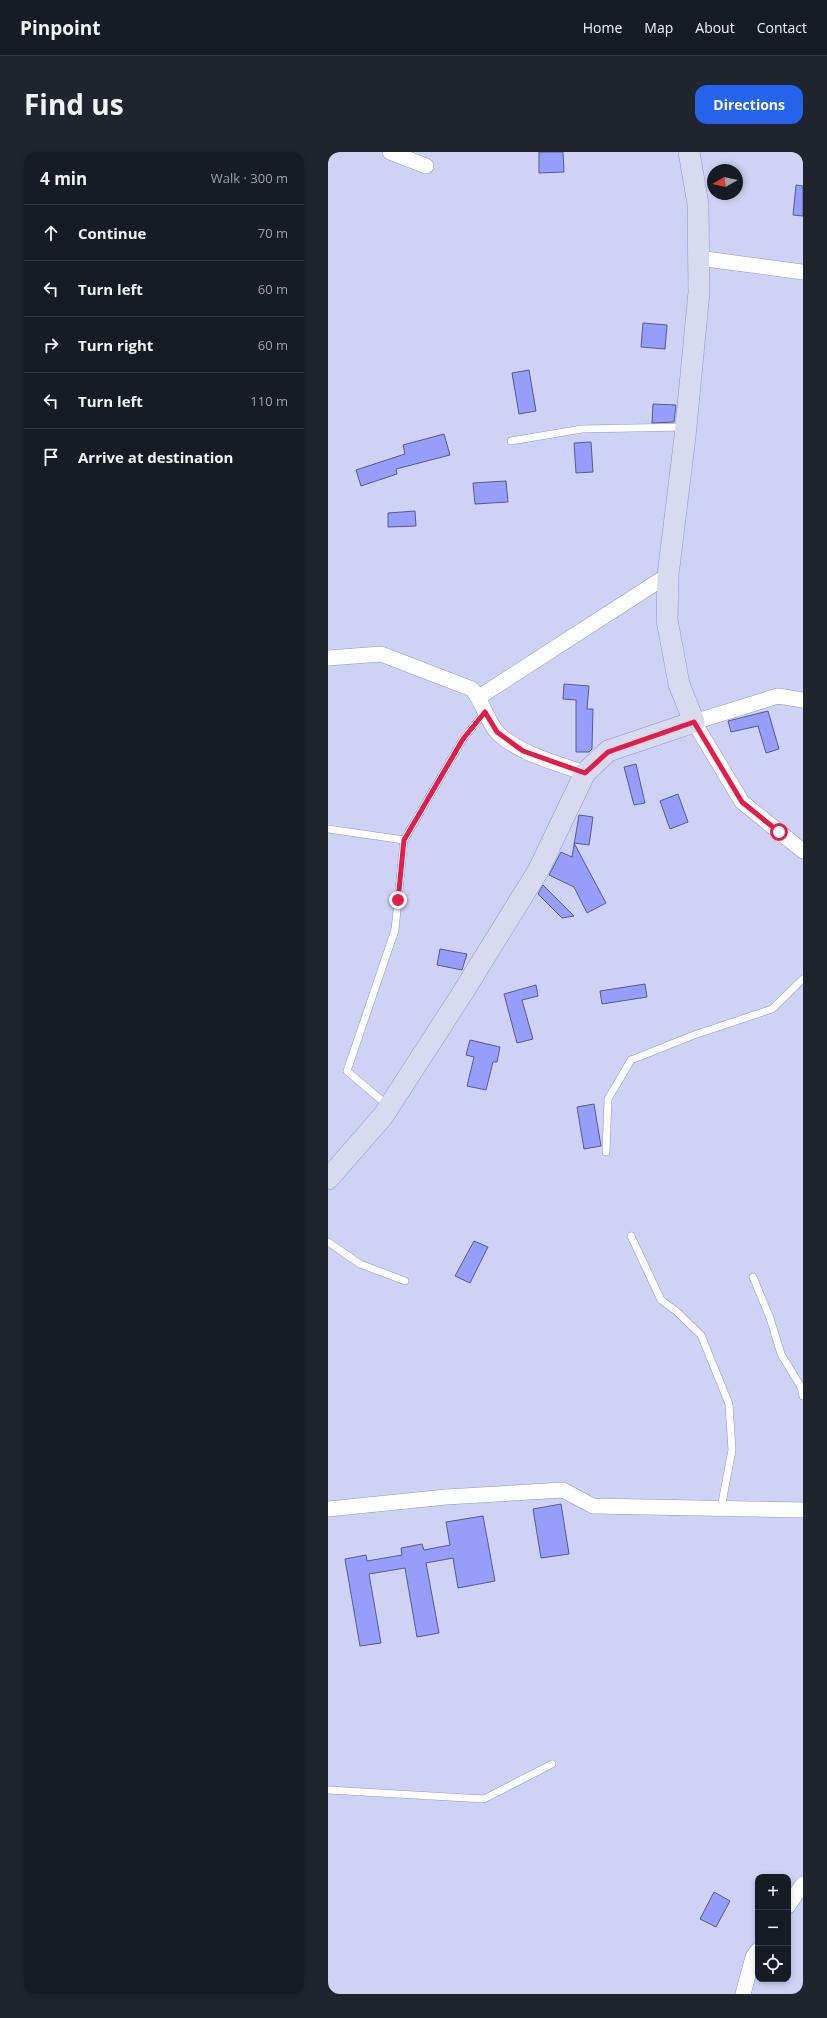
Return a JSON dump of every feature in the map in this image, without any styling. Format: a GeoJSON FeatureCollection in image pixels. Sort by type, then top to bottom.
{"type":"FeatureCollection","features":[{"type":"Feature","properties":{"kind":"street"},"geometry":{"type":"LineString","coordinates":[[390,152],[426,166]]}},
{"type":"Feature","properties":{"kind":"street"},"geometry":{"type":"LineString","coordinates":[[689,152],[698,204],[699,292],[686,427],[668,575],[667,620],[679,684],[694,722],[742,802],[803,851]]}},
{"type":"Feature","properties":{"kind":"street"},"geometry":{"type":"LineString","coordinates":[[698,258],[803,272]]}},
{"type":"Feature","properties":{"kind":"street"},"geometry":{"type":"LineString","coordinates":[[479,697],[668,575]]}},
{"type":"Feature","properties":{"kind":"street"},"geometry":{"type":"LineString","coordinates":[[328,658],[381,654],[472,689],[479,697],[485,712],[497,732],[523,751],[585,773]]}},
{"type":"Feature","properties":{"kind":"street"},"geometry":{"type":"LineString","coordinates":[[328,1179],[388,1106],[538,871],[585,773],[608,752],[694,722],[778,696],[803,700]]}},
{"type":"Feature","properties":{"kind":"street"},"geometry":{"type":"LineString","coordinates":[[328,1509],[446,1498],[563,1490],[593,1506],[803,1510]]}},
{"type":"Feature","properties":{"kind":"street"},"geometry":{"type":"LineString","coordinates":[[791,1902],[803,1884]]}},
{"type":"Feature","properties":{"kind":"street"},"geometry":{"type":"LineString","coordinates":[[743,1994],[755,1954]]}},
{"type":"Feature","properties":{"kind":"lane"},"geometry":{"type":"LineString","coordinates":[[511,441],[582,429],[686,427]]}},
{"type":"Feature","properties":{"kind":"lane"},"geometry":{"type":"LineString","coordinates":[[388,1106],[348,1071],[395,930],[404,840],[463,739],[485,712]]}},
{"type":"Feature","properties":{"kind":"lane"},"geometry":{"type":"LineString","coordinates":[[328,829],[404,840]]}},
{"type":"Feature","properties":{"kind":"lane"},"geometry":{"type":"LineString","coordinates":[[606,1152],[608,1099],[630,1060],[694,1035],[772,1009],[803,979]]}},
{"type":"Feature","properties":{"kind":"lane"},"geometry":{"type":"LineString","coordinates":[[631,1236],[661,1300],[676,1310],[701,1335],[729,1404],[732,1450],[721,1508]]}},
{"type":"Feature","properties":{"kind":"lane"},"geometry":{"type":"LineString","coordinates":[[328,1242],[360,1264],[405,1281]]}},
{"type":"Feature","properties":{"kind":"lane"},"geometry":{"type":"LineString","coordinates":[[753,1277],[770,1318],[781,1354],[801,1387],[803,1396]]}},
{"type":"Feature","properties":{"kind":"lane"},"geometry":{"type":"LineString","coordinates":[[328,1790],[484,1800],[552,1764]]}},
{"type":"Feature","properties":{"kind":"building"},"geometry":{"type":"Polygon","coordinates":[[[539,152],[563,152],[564,172],[539,173],[539,152]]]}},
{"type":"Feature","properties":{"kind":"building"},"geometry":{"type":"Polygon","coordinates":[[[796,185],[803,186],[803,216],[793,215],[796,185]]]}},
{"type":"Feature","properties":{"kind":"building"},"geometry":{"type":"Polygon","coordinates":[[[643,323],[667,325],[665,349],[641,347],[643,323]]]}},
{"type":"Feature","properties":{"kind":"building"},"geometry":{"type":"Polygon","coordinates":[[[529,370],[536,411],[519,414],[512,373],[529,370]]]}},
{"type":"Feature","properties":{"kind":"building"},"geometry":{"type":"Polygon","coordinates":[[[653,404],[676,405],[674,422],[652,423],[653,404]]]}},
{"type":"Feature","properties":{"kind":"building"},"geometry":{"type":"Polygon","coordinates":[[[444,434],[450,455],[396,469],[397,474],[361,486],[356,470],[405,454],[403,445],[444,434]]]}},
{"type":"Feature","properties":{"kind":"building"},"geometry":{"type":"Polygon","coordinates":[[[591,442],[593,472],[576,473],[574,443],[591,442]]]}},
{"type":"Feature","properties":{"kind":"building"},"geometry":{"type":"Polygon","coordinates":[[[506,481],[508,502],[475,504],[473,483],[506,481]]]}},
{"type":"Feature","properties":{"kind":"building"},"geometry":{"type":"Polygon","coordinates":[[[415,511],[416,526],[388,527],[388,513],[415,511]]]}},
{"type":"Feature","properties":{"kind":"building"},"geometry":{"type":"Polygon","coordinates":[[[564,684],[589,686],[587,709],[593,709],[592,749],[589,752],[576,752],[576,700],[563,699],[564,684]]]}},
{"type":"Feature","properties":{"kind":"building"},"geometry":{"type":"Polygon","coordinates":[[[768,711],[779,749],[766,753],[758,726],[731,732],[728,721],[768,711]]]}},
{"type":"Feature","properties":{"kind":"building"},"geometry":{"type":"Polygon","coordinates":[[[636,764],[645,803],[634,805],[624,767],[636,764]]]}},
{"type":"Feature","properties":{"kind":"building"},"geometry":{"type":"Polygon","coordinates":[[[678,794],[688,822],[670,829],[660,801],[678,794]]]}},
{"type":"Feature","properties":{"kind":"building"},"geometry":{"type":"Polygon","coordinates":[[[579,815],[593,817],[589,845],[574,843],[579,815]]]}},
{"type":"Feature","properties":{"kind":"building"},"geometry":{"type":"Polygon","coordinates":[[[574,843],[606,903],[587,913],[574,887],[549,875],[561,852],[572,857],[574,843]]]}},
{"type":"Feature","properties":{"kind":"building"},"geometry":{"type":"Polygon","coordinates":[[[543,885],[574,916],[562,918],[538,894],[543,885]]]}},
{"type":"Feature","properties":{"kind":"building"},"geometry":{"type":"Polygon","coordinates":[[[440,949],[467,954],[462,970],[437,965],[440,949]]]}},
{"type":"Feature","properties":{"kind":"building"},"geometry":{"type":"Polygon","coordinates":[[[645,984],[647,997],[602,1004],[600,991],[645,984]]]}},
{"type":"Feature","properties":{"kind":"building"},"geometry":{"type":"Polygon","coordinates":[[[536,985],[538,996],[522,1000],[533,1039],[517,1043],[504,994],[536,985]]]}},
{"type":"Feature","properties":{"kind":"building"},"geometry":{"type":"Polygon","coordinates":[[[470,1040],[500,1047],[497,1062],[493,1062],[486,1090],[467,1086],[474,1057],[466,1055],[470,1040]]]}},
{"type":"Feature","properties":{"kind":"building"},"geometry":{"type":"Polygon","coordinates":[[[594,1104],[601,1146],[584,1149],[577,1107],[594,1104]]]}},
{"type":"Feature","properties":{"kind":"building"},"geometry":{"type":"Polygon","coordinates":[[[474,1241],[488,1247],[470,1283],[455,1276],[474,1241]]]}},
{"type":"Feature","properties":{"kind":"building"},"geometry":{"type":"Polygon","coordinates":[[[561,1504],[569,1554],[541,1558],[533,1509],[561,1504]]]}},
{"type":"Feature","properties":{"kind":"building"},"geometry":{"type":"Polygon","coordinates":[[[483,1516],[495,1581],[458,1588],[453,1558],[426,1563],[439,1633],[417,1637],[405,1568],[369,1574],[381,1643],[360,1646],[345,1559],[366,1555],[367,1561],[402,1555],[401,1548],[422,1544],[424,1550],[450,1545],[446,1522],[483,1516]]]}},
{"type":"Feature","properties":{"kind":"building"},"geometry":{"type":"Polygon","coordinates":[[[714,1892],[730,1901],[716,1927],[700,1919],[714,1892]]]}},
{"type":"Feature","properties":{"kind":"route"},"geometry":{"type":"LineString","coordinates":[[398,900],[404,840],[463,739],[485,712],[497,732],[523,751],[585,773],[608,752],[694,722],[742,802],[779,832]]}}]}
